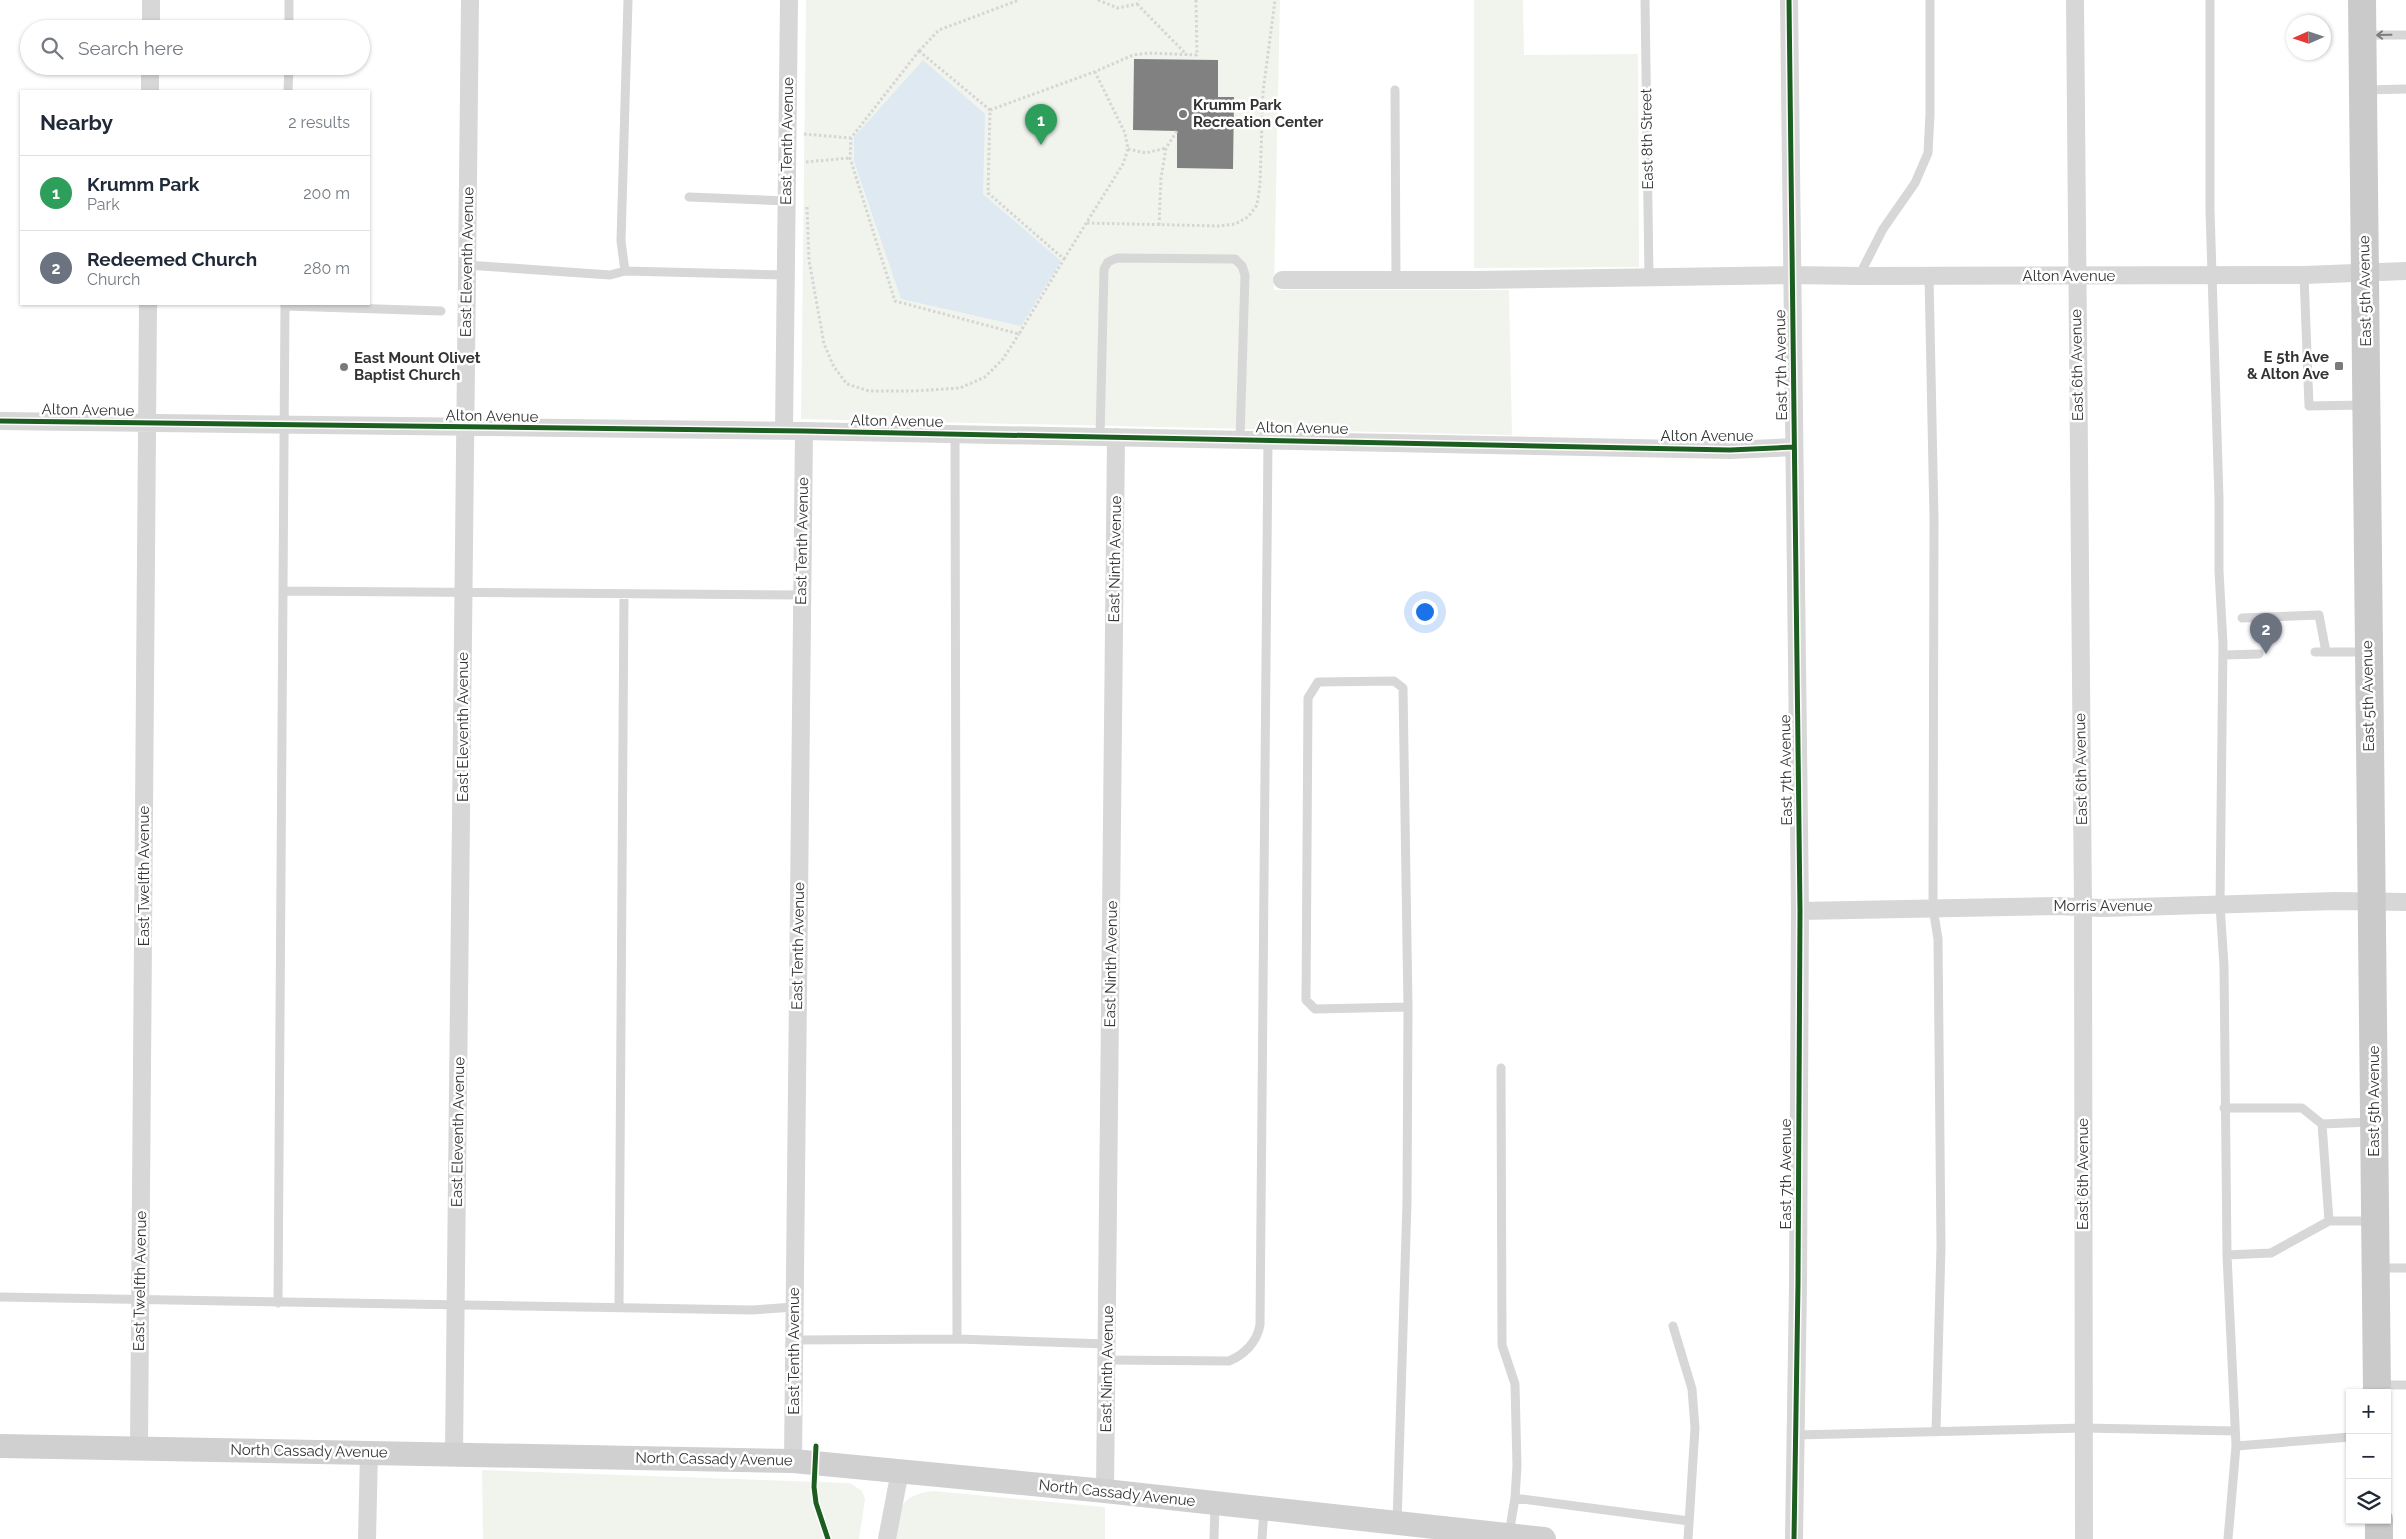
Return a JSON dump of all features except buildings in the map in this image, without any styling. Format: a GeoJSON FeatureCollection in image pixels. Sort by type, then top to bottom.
{"type":"FeatureCollection","features":[{"type":"Feature","properties":{"kind":"main road","name":"East 5th Avenue"},"geometry":{"type":"LineString","coordinates":[[2362,0],[2377,1389]]}},
{"type":"Feature","properties":{"kind":"main road","name":"North Cassady Avenue"},"geometry":{"type":"LineString","coordinates":[[0,1446],[138,1447],[793,1461],[1105,1491],[1525,1538]]}},
{"type":"Feature","properties":{"kind":"main road"},"geometry":{"type":"LineString","coordinates":[[2379,1524],[2379,1539]]}},
{"type":"Feature","properties":{"kind":"street"},"geometry":{"type":"LineString","coordinates":[[151,0],[151,20]]}},
{"type":"Feature","properties":{"kind":"street","name":"East Eleventh Avenue"},"geometry":{"type":"LineString","coordinates":[[454,1454],[470,0]]}},
{"type":"Feature","properties":{"kind":"street","name":"East Tenth Avenue"},"geometry":{"type":"LineString","coordinates":[[784,431],[789,0]]}},
{"type":"Feature","properties":{"kind":"street","name":"East 7th Avenue"},"geometry":{"type":"LineString","coordinates":[[1789,0],[1800,911],[1794,1539]]}},
{"type":"Feature","properties":{"kind":"street","name":"East 6th Avenue"},"geometry":{"type":"LineString","coordinates":[[2075,0],[2083,907],[2084,1539]]}},
{"type":"Feature","properties":{"kind":"street"},"geometry":{"type":"LineString","coordinates":[[150,75],[150,90]]}},
{"type":"Feature","properties":{"kind":"street","name":"Alton Avenue"},"geometry":{"type":"LineString","coordinates":[[1282,280],[1792,274],[1859,276],[2304,275],[2406,271]]}},
{"type":"Feature","properties":{"kind":"street","name":"East Twelfth Avenue"},"geometry":{"type":"LineString","coordinates":[[138,1447],[148,305]]}},
{"type":"Feature","properties":{"kind":"street","name":"Alton Avenue"},"geometry":{"type":"LineString","coordinates":[[0,421],[784,431],[1730,450],[1794,447]]}},
{"type":"Feature","properties":{"kind":"street","name":"East Tenth Avenue"},"geometry":{"type":"LineString","coordinates":[[793,1461],[804,432]]}},
{"type":"Feature","properties":{"kind":"street","name":"East Ninth Avenue"},"geometry":{"type":"LineString","coordinates":[[1105,1491],[1107,1352],[1108,437]]}},
{"type":"Feature","properties":{"kind":"street","name":"Morris Avenue"},"geometry":{"type":"LineString","coordinates":[[1800,911],[2372,901],[2406,902]]}},
{"type":"Feature","properties":{"kind":"street"},"geometry":{"type":"LineString","coordinates":[[367,1539],[369,1452]]}},
{"type":"Feature","properties":{"kind":"street"},"geometry":{"type":"LineString","coordinates":[[887,1539],[900,1470]]}},
{"type":"Feature","properties":{"kind":"lane"},"geometry":{"type":"LineString","coordinates":[[289,0],[289,20]]}},
{"type":"Feature","properties":{"kind":"lane"},"geometry":{"type":"LineString","coordinates":[[625,271],[621,241],[628,0]]}},
{"type":"Feature","properties":{"kind":"lane","name":"East 8th Street"},"geometry":{"type":"LineString","coordinates":[[1645,0],[1649,277]]}},
{"type":"Feature","properties":{"kind":"lane"},"geometry":{"type":"LineString","coordinates":[[1859,276],[1883,229],[1914,183],[1928,153],[1930,0]]}},
{"type":"Feature","properties":{"kind":"lane"},"geometry":{"type":"LineString","coordinates":[[2210,0],[2210,210],[2219,571],[2223,655],[2220,905],[2224,966],[2227,1255],[2236,1446],[2228,1539]]}},
{"type":"Feature","properties":{"kind":"lane"},"geometry":{"type":"LineString","coordinates":[[2362,35],[2406,35]]}},
{"type":"Feature","properties":{"kind":"lane"},"geometry":{"type":"LineString","coordinates":[[288,75],[288,90]]}},
{"type":"Feature","properties":{"kind":"lane"},"geometry":{"type":"LineString","coordinates":[[1395,90],[1396,280]]}},
{"type":"Feature","properties":{"kind":"lane"},"geometry":{"type":"LineString","coordinates":[[2363,90],[2406,90]]}},
{"type":"Feature","properties":{"kind":"lane"},"geometry":{"type":"LineString","coordinates":[[689,197],[787,201]]}},
{"type":"Feature","properties":{"kind":"lane"},"geometry":{"type":"LineString","coordinates":[[1108,437],[1104,269],[1108,262],[1118,258],[1234,259],[1242,266],[1244,275],[1240,439]]}},
{"type":"Feature","properties":{"kind":"lane"},"geometry":{"type":"LineString","coordinates":[[467,265],[610,275],[625,271],[786,275]]}},
{"type":"Feature","properties":{"kind":"lane"},"geometry":{"type":"LineString","coordinates":[[2304,275],[2309,406],[2366,404]]}},
{"type":"Feature","properties":{"kind":"lane"},"geometry":{"type":"LineString","coordinates":[[1929,276],[1934,518],[1933,908],[1938,939],[1942,1247],[1936,1432]]}},
{"type":"Feature","properties":{"kind":"lane"},"geometry":{"type":"LineString","coordinates":[[278,1303],[285,305],[441,311]]}},
{"type":"Feature","properties":{"kind":"lane"},"geometry":{"type":"LineString","coordinates":[[955,434],[957,1339]]}},
{"type":"Feature","properties":{"kind":"lane"},"geometry":{"type":"LineString","coordinates":[[794,1340],[957,1339],[1222,1363],[1235,1359],[1245,1352],[1254,1341],[1260,1325],[1268,440]]}},
{"type":"Feature","properties":{"kind":"lane"},"geometry":{"type":"LineString","coordinates":[[284,591],[801,595]]}},
{"type":"Feature","properties":{"kind":"lane"},"geometry":{"type":"LineString","coordinates":[[619,1307],[624,594]]}},
{"type":"Feature","properties":{"kind":"lane"},"geometry":{"type":"LineString","coordinates":[[2242,618],[2319,615],[2326,652]]}},
{"type":"Feature","properties":{"kind":"lane"},"geometry":{"type":"LineString","coordinates":[[2315,652],[2368,652]]}},
{"type":"Feature","properties":{"kind":"lane"},"geometry":{"type":"LineString","coordinates":[[2223,655],[2260,654]]}},
{"type":"Feature","properties":{"kind":"lane"},"geometry":{"type":"LineString","coordinates":[[1397,1523],[1407,1202],[1408,1007],[1403,688],[1394,681],[1318,682],[1308,698],[1306,1000],[1315,1009],[1408,1007]]}},
{"type":"Feature","properties":{"kind":"lane"},"geometry":{"type":"LineString","coordinates":[[1501,1068],[1502,1345],[1515,1384],[1517,1466],[1515,1498],[1525,1538]]}},
{"type":"Feature","properties":{"kind":"lane"},"geometry":{"type":"LineString","coordinates":[[2224,1108],[2302,1108],[2322,1124],[2374,1122]]}},
{"type":"Feature","properties":{"kind":"lane"},"geometry":{"type":"LineString","coordinates":[[2322,1124],[2328,1221]]}},
{"type":"Feature","properties":{"kind":"lane"},"geometry":{"type":"LineString","coordinates":[[2227,1255],[2271,1253],[2328,1221],[2374,1221]]}},
{"type":"Feature","properties":{"kind":"lane"},"geometry":{"type":"LineString","coordinates":[[2375,1268],[2406,1268]]}},
{"type":"Feature","properties":{"kind":"lane"},"geometry":{"type":"LineString","coordinates":[[0,1297],[140,1301],[752,1310],[794,1307]]}},
{"type":"Feature","properties":{"kind":"lane"},"geometry":{"type":"LineString","coordinates":[[1673,1326],[1692,1389],[1696,1428],[1688,1539]]}},
{"type":"Feature","properties":{"kind":"lane"},"geometry":{"type":"LineString","coordinates":[[2377,1389],[2406,1385]]}},
{"type":"Feature","properties":{"kind":"lane"},"geometry":{"type":"LineString","coordinates":[[1796,1435],[2084,1428],[2235,1431]]}},
{"type":"Feature","properties":{"kind":"lane"},"geometry":{"type":"LineString","coordinates":[[2236,1446],[2346,1437]]}},
{"type":"Feature","properties":{"kind":"lane"},"geometry":{"type":"LineString","coordinates":[[1515,1498],[1689,1520]]}},
{"type":"Feature","properties":{"kind":"lane"},"geometry":{"type":"LineString","coordinates":[[1214,1539],[1215,1503]]}},
{"type":"Feature","properties":{"kind":"lane"},"geometry":{"type":"LineString","coordinates":[[1262,1539],[1264,1508]]}},
{"type":"Feature","properties":{"kind":"path"},"geometry":{"type":"LineString","coordinates":[[1019,0],[939,30],[919,52],[851,138],[850,158],[895,301],[1019,334]]}},
{"type":"Feature","properties":{"kind":"path"},"geometry":{"type":"LineString","coordinates":[[1098,0],[1118,8],[1138,2],[1188,55]]}},
{"type":"Feature","properties":{"kind":"path"},"geometry":{"type":"LineString","coordinates":[[990,110],[1094,72],[1133,55],[1197,55],[1196,0]]}},
{"type":"Feature","properties":{"kind":"path"},"geometry":{"type":"LineString","coordinates":[[1087,223],[1219,226],[1235,224],[1248,217],[1257,205],[1260,186],[1264,92],[1274,0]]}},
{"type":"Feature","properties":{"kind":"path"},"geometry":{"type":"LineString","coordinates":[[919,52],[990,110]]}},
{"type":"Feature","properties":{"kind":"path"},"geometry":{"type":"LineString","coordinates":[[807,206],[809,260],[824,344],[834,367],[847,384],[869,391],[914,391],[960,388],[985,377],[1003,359],[1123,164],[1128,149],[1126,132],[1094,72]]}},
{"type":"Feature","properties":{"kind":"path"},"geometry":{"type":"LineString","coordinates":[[990,110],[988,193],[1064,259]]}},
{"type":"Feature","properties":{"kind":"path"},"geometry":{"type":"LineString","coordinates":[[1159,225],[1161,178],[1166,148],[1177,131]]}},
{"type":"Feature","properties":{"kind":"path"},"geometry":{"type":"LineString","coordinates":[[788,132],[851,138]]}},
{"type":"Feature","properties":{"kind":"path"},"geometry":{"type":"LineString","coordinates":[[1128,149],[1146,152],[1166,148]]}},
{"type":"Feature","properties":{"kind":"path"},"geometry":{"type":"LineString","coordinates":[[787,164],[850,158]]}},
{"type":"Feature","properties":{"kind":"shaded area"},"geometry":{"type":"Polygon","coordinates":[[[806,0],[1280,0],[1274,290],[1509,290],[1512,435],[801,419],[806,0]]]}},
{"type":"Feature","properties":{"kind":"shaded area"},"geometry":{"type":"Polygon","coordinates":[[[1474,0],[1523,0],[1524,55],[1638,54],[1639,267],[1474,268],[1474,0]]]}},
{"type":"Feature","properties":{"kind":"shaded area"},"geometry":{"type":"Polygon","coordinates":[[[923,60],[985,114],[983,194],[1061,261],[1021,326],[901,299],[854,161],[854,137],[923,60]]]}},
{"type":"Feature","properties":{"kind":"shaded area"},"geometry":{"type":"Polygon","coordinates":[[[482,1470],[850,1483],[862,1491],[865,1499],[859,1539],[483,1539],[482,1470]]]}},
{"type":"Feature","properties":{"kind":"shaded area"},"geometry":{"type":"Polygon","coordinates":[[[933,1491],[1105,1507],[1105,1539],[895,1539],[903,1505],[913,1496],[933,1491]]]}},
{"type":"Feature","properties":{"kind":"cycle path"},"geometry":{"type":"LineString","coordinates":[[1789,0],[1800,911],[1798,1284],[1794,1539]]}},
{"type":"Feature","properties":{"kind":"cycle path"},"geometry":{"type":"LineString","coordinates":[[0,421],[804,431],[1730,450],[1794,447]]}},
{"type":"Feature","properties":{"kind":"cycle path"},"geometry":{"type":"LineString","coordinates":[[816,1446],[814,1487],[816,1503],[828,1539]]}},
{"type":"Feature","properties":{"kind":"place","name":"Krumm Park Recreation Center"},"geometry":{"type":"Point","coordinates":[1183,114]}},
{"type":"Feature","properties":{"kind":"place","name":"Krumm Park"},"geometry":{"type":"Point","coordinates":[1041,145]}},
{"type":"Feature","properties":{"kind":"place","name":"E 5th Ave & Alton Ave"},"geometry":{"type":"Point","coordinates":[2339,366]}},
{"type":"Feature","properties":{"kind":"place","name":"East Mount Olivet Baptist Church"},"geometry":{"type":"Point","coordinates":[344,367]}},
{"type":"Feature","properties":{"kind":"place","name":"Redeemed Church"},"geometry":{"type":"Point","coordinates":[2266,654]}}]}
